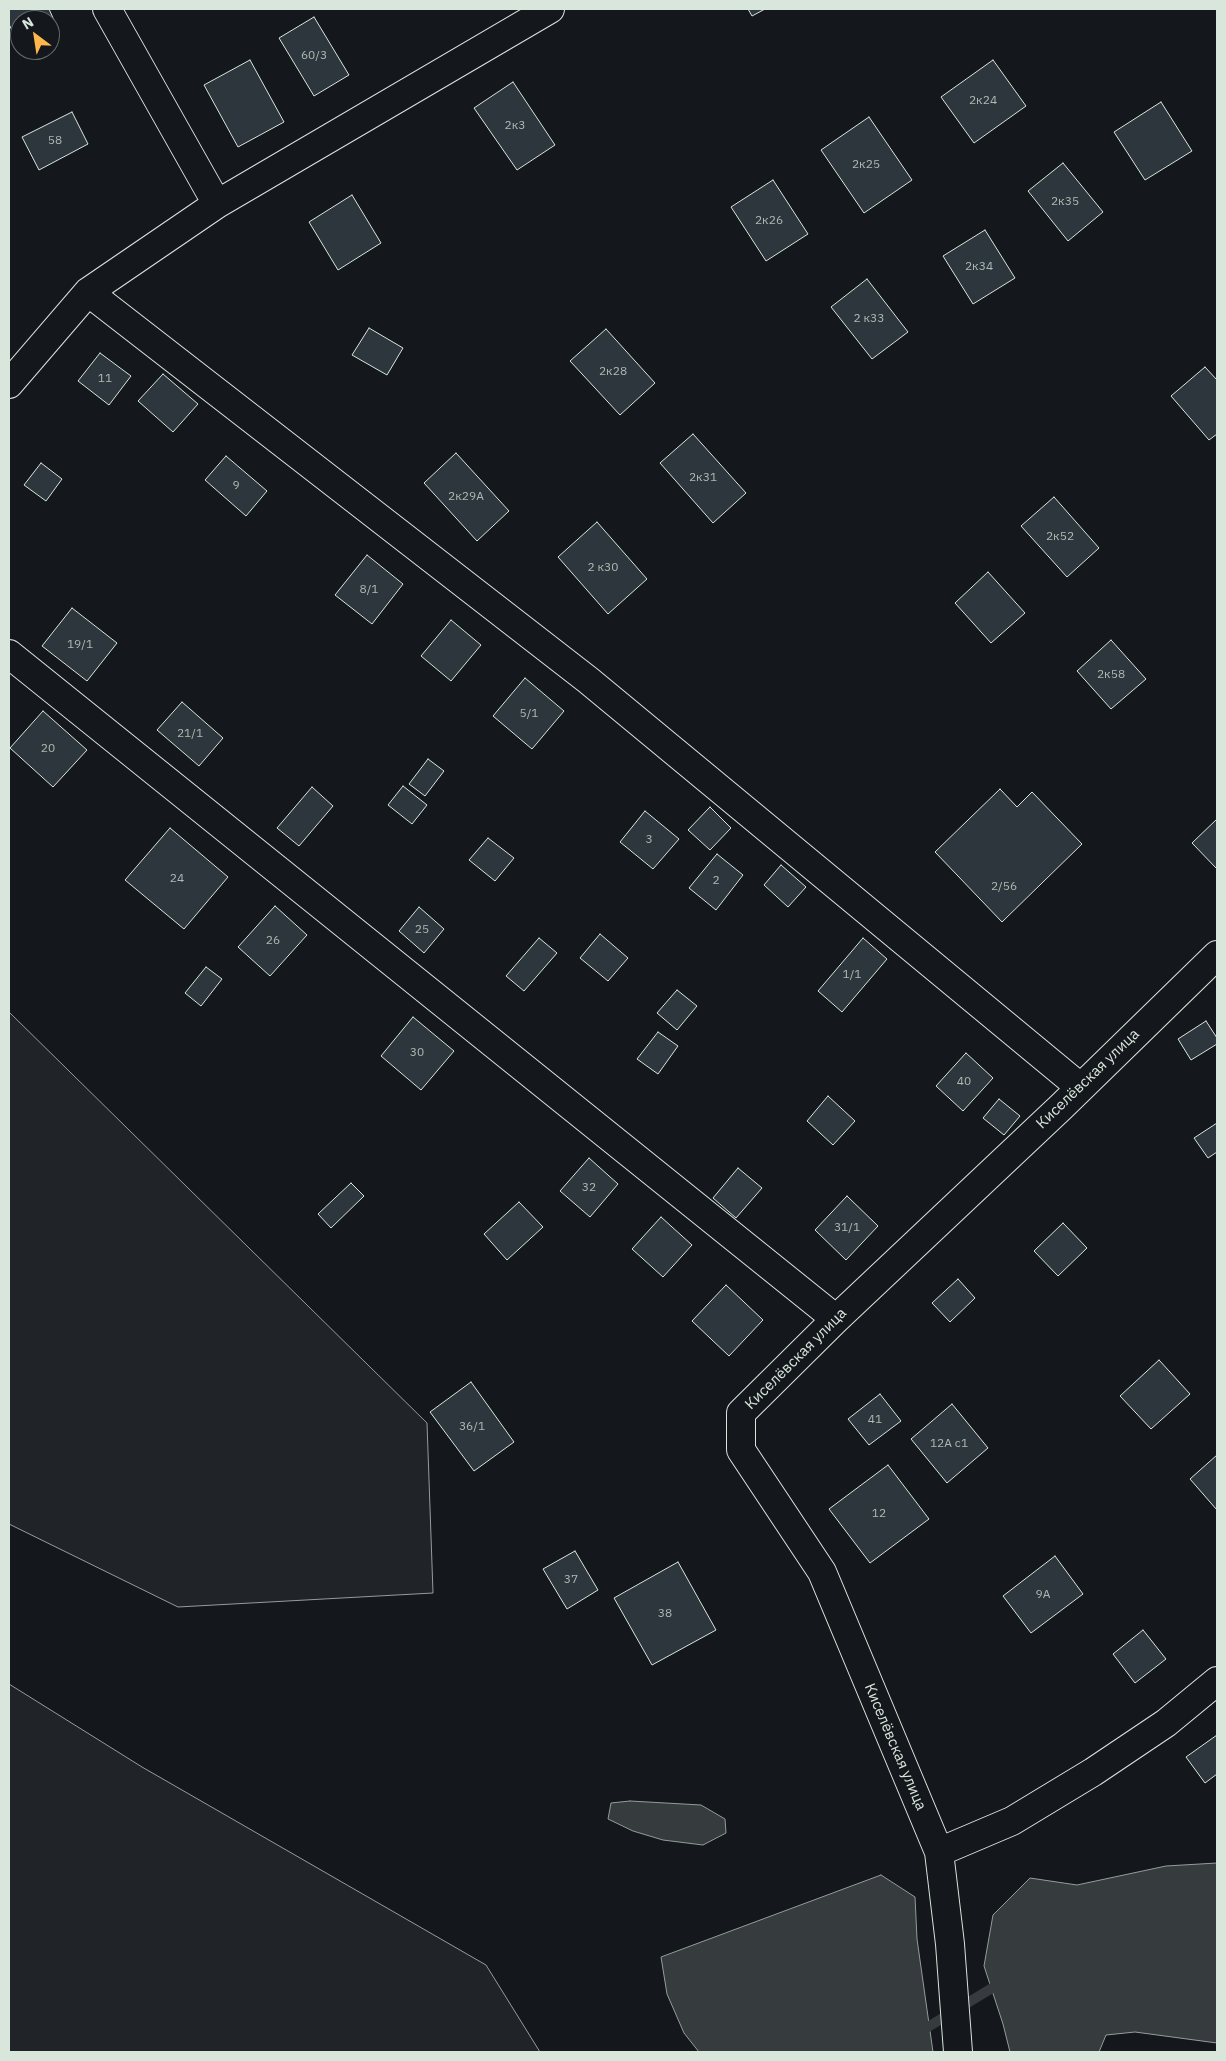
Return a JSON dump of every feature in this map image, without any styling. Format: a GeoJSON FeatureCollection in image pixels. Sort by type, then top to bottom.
{"type":"FeatureCollection","features":[{"type":"Feature","properties":{"kind":"street"},"geometry":{"type":"LineString","coordinates":[[107,9],[217,204]]}},
{"type":"Feature","properties":{"kind":"street"},"geometry":{"type":"LineString","coordinates":[[9,384],[88,292],[217,204],[550,9]]}},
{"type":"Feature","properties":{"kind":"street"},"geometry":{"type":"LineString","coordinates":[[88,292],[588,680],[1080,1087]]}},
{"type":"Feature","properties":{"kind":"street"},"geometry":{"type":"LineString","coordinates":[[9,654],[836,1319]]}},
{"type":"Feature","properties":{"kind":"street","name":"Киселёвская улица"},"geometry":{"type":"LineString","coordinates":[[958,2052],[950,1944],[939,1852],[822,1572],[741,1450],[741,1413],[836,1319],[1061,1107],[1217,955]]}},
{"type":"Feature","properties":{"kind":"street"},"geometry":{"type":"LineString","coordinates":[[939,1852],[1012,1821],[1093,1772],[1166,1723],[1217,1681]]}},
{"type":"Feature","properties":{"kind":"shaded area"},"geometry":{"type":"Polygon","coordinates":[[[9,1012],[427,1423],[433,1593],[178,1607],[9,1524],[9,1012]]]}},
{"type":"Feature","properties":{"kind":"shaded area"},"geometry":{"type":"Polygon","coordinates":[[[9,1684],[142,1767],[486,1965],[540,2052],[9,2052],[9,1684]]]}},
{"type":"Feature","properties":{"kind":"shaded area"},"geometry":{"type":"Polygon","coordinates":[[[630,1801],[701,1805],[725,1819],[726,1833],[703,1845],[663,1840],[633,1831],[608,1819],[611,1803],[630,1801]]]}},
{"type":"Feature","properties":{"kind":"shaded area"},"geometry":{"type":"Polygon","coordinates":[[[1217,1863],[1217,2043],[1135,2032],[1106,2035],[1099,2052],[1010,2052],[984,1966],[993,1915],[1030,1878],[1077,1885],[1166,1866],[1217,1863]]]}},
{"type":"Feature","properties":{"kind":"shaded area"},"geometry":{"type":"Polygon","coordinates":[[[881,1875],[915,1897],[917,1939],[933,2052],[699,2052],[684,2033],[667,1994],[661,1957],[881,1875]]]}},
{"type":"Feature","properties":{"kind":"building"},"geometry":{"type":"Polygon","coordinates":[[[9,9],[49,10],[10,10],[10,26],[9,9]]]}},
{"type":"Feature","properties":{"kind":"building"},"geometry":{"type":"Polygon","coordinates":[[[748,9],[765,9],[752,16],[748,9]]]}},
{"type":"Feature","properties":{"kind":"building"},"geometry":{"type":"Polygon","coordinates":[[[314,17],[349,75],[314,96],[279,38],[314,17]]]}},
{"type":"Feature","properties":{"kind":"building"},"geometry":{"type":"Polygon","coordinates":[[[250,60],[284,122],[238,147],[204,85],[250,60]]]}},
{"type":"Feature","properties":{"kind":"building"},"geometry":{"type":"Polygon","coordinates":[[[993,60],[1026,106],[974,143],[941,97],[993,60]]]}},
{"type":"Feature","properties":{"kind":"building"},"geometry":{"type":"Polygon","coordinates":[[[513,82],[555,145],[517,170],[474,108],[513,82]]]}},
{"type":"Feature","properties":{"kind":"building"},"geometry":{"type":"Polygon","coordinates":[[[1161,102],[1192,151],[1145,180],[1114,132],[1161,102]]]}},
{"type":"Feature","properties":{"kind":"building"},"geometry":{"type":"Polygon","coordinates":[[[72,112],[88,144],[39,170],[22,137],[72,112]]]}},
{"type":"Feature","properties":{"kind":"building"},"geometry":{"type":"Polygon","coordinates":[[[869,117],[912,180],[864,213],[821,150],[869,117]]]}},
{"type":"Feature","properties":{"kind":"building"},"geometry":{"type":"Polygon","coordinates":[[[1063,163],[1103,212],[1068,241],[1028,191],[1063,163]]]}},
{"type":"Feature","properties":{"kind":"building"},"geometry":{"type":"Polygon","coordinates":[[[773,180],[808,234],[766,261],[731,207],[773,180]]]}},
{"type":"Feature","properties":{"kind":"building"},"geometry":{"type":"Polygon","coordinates":[[[352,195],[381,243],[338,270],[309,222],[352,195]]]}},
{"type":"Feature","properties":{"kind":"building"},"geometry":{"type":"Polygon","coordinates":[[[985,230],[1015,278],[973,304],[943,256],[985,230]]]}},
{"type":"Feature","properties":{"kind":"building"},"geometry":{"type":"Polygon","coordinates":[[[867,279],[908,332],[872,359],[831,307],[867,279]]]}},
{"type":"Feature","properties":{"kind":"building"},"geometry":{"type":"Polygon","coordinates":[[[369,328],[403,348],[387,375],[352,355],[369,328]]]}},
{"type":"Feature","properties":{"kind":"building"},"geometry":{"type":"Polygon","coordinates":[[[606,329],[655,383],[620,415],[570,361],[606,329]]]}},
{"type":"Feature","properties":{"kind":"building"},"geometry":{"type":"Polygon","coordinates":[[[100,353],[131,376],[109,405],[78,381],[100,353]]]}},
{"type":"Feature","properties":{"kind":"building"},"geometry":{"type":"Polygon","coordinates":[[[1205,367],[1217,380],[1217,434],[1209,440],[1171,396],[1205,367]]]}},
{"type":"Feature","properties":{"kind":"building"},"geometry":{"type":"Polygon","coordinates":[[[163,374],[198,404],[173,432],[138,401],[163,374]]]}},
{"type":"Feature","properties":{"kind":"building"},"geometry":{"type":"Polygon","coordinates":[[[693,434],[746,493],[713,523],[660,463],[693,434]]]}},
{"type":"Feature","properties":{"kind":"building"},"geometry":{"type":"Polygon","coordinates":[[[456,453],[509,511],[477,541],[424,483],[456,453]]]}},
{"type":"Feature","properties":{"kind":"building"},"geometry":{"type":"Polygon","coordinates":[[[226,456],[267,491],[246,516],[205,480],[226,456]]]}},
{"type":"Feature","properties":{"kind":"building"},"geometry":{"type":"Polygon","coordinates":[[[41,463],[62,479],[46,501],[24,485],[41,463]]]}},
{"type":"Feature","properties":{"kind":"building"},"geometry":{"type":"Polygon","coordinates":[[[1054,497],[1099,548],[1067,577],[1021,526],[1054,497]]]}},
{"type":"Feature","properties":{"kind":"building"},"geometry":{"type":"Polygon","coordinates":[[[597,522],[647,579],[608,614],[558,557],[597,522]]]}},
{"type":"Feature","properties":{"kind":"building"},"geometry":{"type":"Polygon","coordinates":[[[367,555],[403,584],[372,624],[335,595],[367,555]]]}},
{"type":"Feature","properties":{"kind":"building"},"geometry":{"type":"Polygon","coordinates":[[[988,572],[1025,613],[991,643],[955,603],[988,572]]]}},
{"type":"Feature","properties":{"kind":"building"},"geometry":{"type":"Polygon","coordinates":[[[72,608],[117,643],[87,681],[42,646],[72,608]]]}},
{"type":"Feature","properties":{"kind":"building"},"geometry":{"type":"Polygon","coordinates":[[[451,620],[481,645],[451,681],[421,656],[451,620]]]}},
{"type":"Feature","properties":{"kind":"building"},"geometry":{"type":"Polygon","coordinates":[[[1111,640],[1146,679],[1111,709],[1077,671],[1111,640]]]}},
{"type":"Feature","properties":{"kind":"building"},"geometry":{"type":"Polygon","coordinates":[[[525,678],[564,711],[532,749],[493,716],[525,678]]]}},
{"type":"Feature","properties":{"kind":"building"},"geometry":{"type":"Polygon","coordinates":[[[182,702],[223,738],[199,766],[157,730],[182,702]]]}},
{"type":"Feature","properties":{"kind":"building"},"geometry":{"type":"Polygon","coordinates":[[[43,711],[87,750],[53,787],[10,748],[43,711]]]}},
{"type":"Feature","properties":{"kind":"building"},"geometry":{"type":"Polygon","coordinates":[[[428,759],[444,771],[425,796],[409,784],[428,759]]]}},
{"type":"Feature","properties":{"kind":"building"},"geometry":{"type":"Polygon","coordinates":[[[403,786],[427,805],[412,824],[388,805],[403,786]]]}},
{"type":"Feature","properties":{"kind":"building"},"geometry":{"type":"Polygon","coordinates":[[[312,787],[333,806],[299,846],[277,828],[312,787]]]}},
{"type":"Feature","properties":{"kind":"building"},"geometry":{"type":"Polygon","coordinates":[[[1000,789],[1017,807],[1032,792],[1082,844],[1002,922],[935,852],[1000,789]]]}},
{"type":"Feature","properties":{"kind":"building"},"geometry":{"type":"Polygon","coordinates":[[[710,807],[731,828],[710,850],[688,830],[710,807]]]}},
{"type":"Feature","properties":{"kind":"building"},"geometry":{"type":"Polygon","coordinates":[[[645,811],[679,839],[653,869],[620,842],[645,811]]]}},
{"type":"Feature","properties":{"kind":"building"},"geometry":{"type":"Polygon","coordinates":[[[1217,819],[1217,869],[1192,843],[1217,819]]]}},
{"type":"Feature","properties":{"kind":"building"},"geometry":{"type":"Polygon","coordinates":[[[170,828],[228,877],[184,929],[125,880],[170,828]]]}},
{"type":"Feature","properties":{"kind":"building"},"geometry":{"type":"Polygon","coordinates":[[[488,838],[514,858],[495,881],[469,860],[488,838]]]}},
{"type":"Feature","properties":{"kind":"building"},"geometry":{"type":"Polygon","coordinates":[[[717,854],[743,875],[716,910],[689,888],[717,854]]]}},
{"type":"Feature","properties":{"kind":"building"},"geometry":{"type":"Polygon","coordinates":[[[781,865],[806,887],[788,907],[764,885],[781,865]]]}},
{"type":"Feature","properties":{"kind":"building"},"geometry":{"type":"Polygon","coordinates":[[[275,906],[307,935],[270,976],[238,947],[275,906]]]}},
{"type":"Feature","properties":{"kind":"building"},"geometry":{"type":"Polygon","coordinates":[[[419,907],[444,929],[424,953],[399,931],[419,907]]]}},
{"type":"Feature","properties":{"kind":"building"},"geometry":{"type":"Polygon","coordinates":[[[600,934],[628,958],[608,981],[580,958],[600,934]]]}},
{"type":"Feature","properties":{"kind":"building"},"geometry":{"type":"Polygon","coordinates":[[[539,938],[557,953],[524,991],[506,976],[539,938]]]}},
{"type":"Feature","properties":{"kind":"building"},"geometry":{"type":"Polygon","coordinates":[[[863,938],[887,959],[842,1012],[818,991],[863,938]]]}},
{"type":"Feature","properties":{"kind":"building"},"geometry":{"type":"Polygon","coordinates":[[[206,967],[222,979],[201,1006],[185,993],[206,967]]]}},
{"type":"Feature","properties":{"kind":"building"},"geometry":{"type":"Polygon","coordinates":[[[677,990],[697,1006],[677,1030],[657,1013],[677,990]]]}},
{"type":"Feature","properties":{"kind":"building"},"geometry":{"type":"Polygon","coordinates":[[[413,1017],[454,1051],[421,1090],[381,1056],[413,1017]]]}},
{"type":"Feature","properties":{"kind":"building"},"geometry":{"type":"Polygon","coordinates":[[[1206,1021],[1217,1038],[1217,1044],[1191,1060],[1178,1039],[1206,1021]]]}},
{"type":"Feature","properties":{"kind":"building"},"geometry":{"type":"Polygon","coordinates":[[[658,1032],[678,1046],[658,1074],[637,1059],[658,1032]]]}},
{"type":"Feature","properties":{"kind":"building"},"geometry":{"type":"Polygon","coordinates":[[[966,1053],[993,1078],[963,1111],[936,1086],[966,1053]]]}},
{"type":"Feature","properties":{"kind":"building"},"geometry":{"type":"Polygon","coordinates":[[[828,1096],[855,1121],[833,1145],[807,1121],[828,1096]]]}},
{"type":"Feature","properties":{"kind":"building"},"geometry":{"type":"Polygon","coordinates":[[[999,1099],[1020,1116],[1004,1135],[983,1118],[999,1099]]]}},
{"type":"Feature","properties":{"kind":"building"},"geometry":{"type":"Polygon","coordinates":[[[1217,1123],[1217,1152],[1208,1158],[1194,1138],[1217,1123]]]}},
{"type":"Feature","properties":{"kind":"building"},"geometry":{"type":"Polygon","coordinates":[[[589,1158],[618,1184],[590,1217],[560,1191],[589,1158]]]}},
{"type":"Feature","properties":{"kind":"building"},"geometry":{"type":"Polygon","coordinates":[[[738,1168],[762,1188],[736,1218],[713,1198],[738,1168]]]}},
{"type":"Feature","properties":{"kind":"building"},"geometry":{"type":"Polygon","coordinates":[[[351,1183],[364,1196],[331,1228],[318,1214],[351,1183]]]}},
{"type":"Feature","properties":{"kind":"building"},"geometry":{"type":"Polygon","coordinates":[[[847,1196],[878,1226],[846,1260],[815,1230],[847,1196]]]}},
{"type":"Feature","properties":{"kind":"building"},"geometry":{"type":"Polygon","coordinates":[[[519,1202],[543,1227],[507,1260],[484,1234],[519,1202]]]}},
{"type":"Feature","properties":{"kind":"building"},"geometry":{"type":"Polygon","coordinates":[[[661,1217],[692,1245],[663,1277],[632,1249],[661,1217]]]}},
{"type":"Feature","properties":{"kind":"building"},"geometry":{"type":"Polygon","coordinates":[[[1063,1223],[1087,1248],[1058,1276],[1034,1251],[1063,1223]]]}},
{"type":"Feature","properties":{"kind":"building"},"geometry":{"type":"Polygon","coordinates":[[[958,1279],[975,1298],[950,1322],[932,1303],[958,1279]]]}},
{"type":"Feature","properties":{"kind":"building"},"geometry":{"type":"Polygon","coordinates":[[[726,1285],[763,1320],[729,1356],[692,1321],[726,1285]]]}},
{"type":"Feature","properties":{"kind":"building"},"geometry":{"type":"Polygon","coordinates":[[[1159,1360],[1190,1394],[1151,1429],[1120,1396],[1159,1360]]]}},
{"type":"Feature","properties":{"kind":"building"},"geometry":{"type":"Polygon","coordinates":[[[471,1382],[514,1442],[474,1471],[430,1412],[471,1382]]]}},
{"type":"Feature","properties":{"kind":"building"},"geometry":{"type":"Polygon","coordinates":[[[880,1394],[901,1421],[869,1445],[848,1419],[880,1394]]]}},
{"type":"Feature","properties":{"kind":"building"},"geometry":{"type":"Polygon","coordinates":[[[952,1404],[988,1448],[947,1483],[911,1439],[952,1404]]]}},
{"type":"Feature","properties":{"kind":"building"},"geometry":{"type":"Polygon","coordinates":[[[1217,1455],[1217,1510],[1190,1479],[1217,1455]]]}},
{"type":"Feature","properties":{"kind":"building"},"geometry":{"type":"Polygon","coordinates":[[[888,1465],[929,1519],[870,1563],[829,1509],[888,1465]]]}},
{"type":"Feature","properties":{"kind":"building"},"geometry":{"type":"Polygon","coordinates":[[[575,1551],[598,1590],[567,1609],[543,1569],[575,1551]]]}},
{"type":"Feature","properties":{"kind":"building"},"geometry":{"type":"Polygon","coordinates":[[[1055,1556],[1083,1594],[1031,1633],[1003,1596],[1055,1556]]]}},
{"type":"Feature","properties":{"kind":"building"},"geometry":{"type":"Polygon","coordinates":[[[678,1562],[716,1630],[652,1665],[614,1598],[678,1562]]]}},
{"type":"Feature","properties":{"kind":"building"},"geometry":{"type":"Polygon","coordinates":[[[1143,1630],[1166,1659],[1135,1683],[1113,1654],[1143,1630]]]}},
{"type":"Feature","properties":{"kind":"building"},"geometry":{"type":"Polygon","coordinates":[[[1217,1735],[1217,1774],[1205,1783],[1186,1757],[1217,1735]]]}},
{"type":"Feature","properties":{"kind":"waterway"},"geometry":{"type":"LineString","coordinates":[[918,2033],[1002,1982]]}}]}
